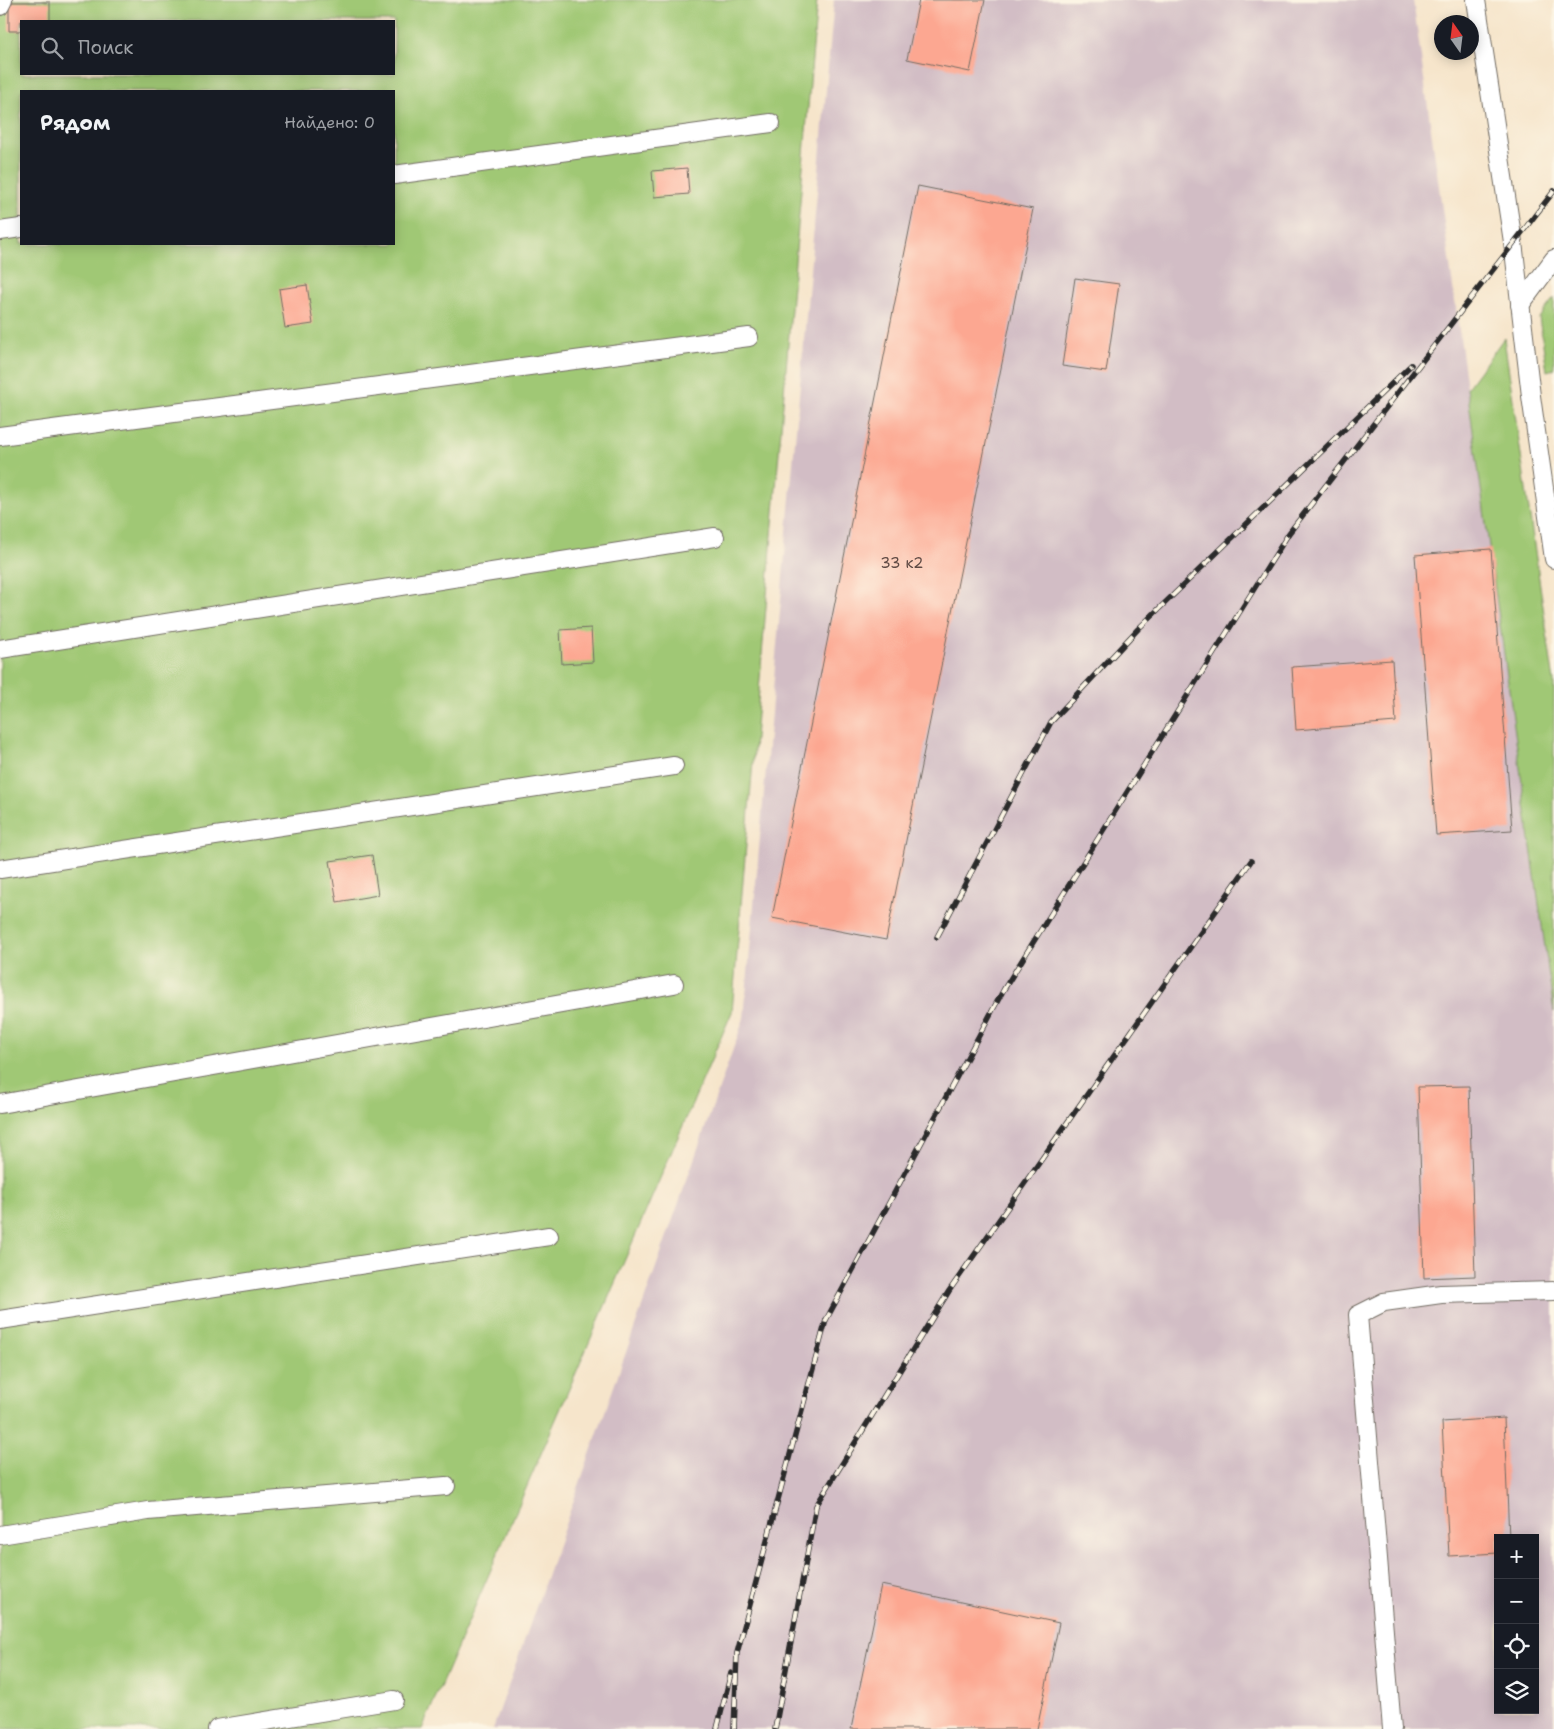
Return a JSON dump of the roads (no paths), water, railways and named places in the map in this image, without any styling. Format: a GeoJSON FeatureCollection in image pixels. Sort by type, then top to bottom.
{"type":"FeatureCollection","features":[{"type":"Feature","properties":{"kind":"lane"},"geometry":{"type":"LineString","coordinates":[[0,6],[3,0]]}},
{"type":"Feature","properties":{"kind":"lane"},"geometry":{"type":"LineString","coordinates":[[1476,0],[1512,233],[1531,396],[1554,559]]}},
{"type":"Feature","properties":{"kind":"lane"},"geometry":{"type":"LineString","coordinates":[[395,176],[771,122]]}},
{"type":"Feature","properties":{"kind":"lane"},"geometry":{"type":"LineString","coordinates":[[0,231],[20,228]]}},
{"type":"Feature","properties":{"kind":"lane"},"geometry":{"type":"LineString","coordinates":[[1520,305],[1554,259]]}},
{"type":"Feature","properties":{"kind":"lane"},"geometry":{"type":"LineString","coordinates":[[0,436],[749,337]]}},
{"type":"Feature","properties":{"kind":"lane"},"geometry":{"type":"LineString","coordinates":[[0,649],[715,537]]}},
{"type":"Feature","properties":{"kind":"lane"},"geometry":{"type":"LineString","coordinates":[[0,868],[674,766]]}},
{"type":"Feature","properties":{"kind":"lane"},"geometry":{"type":"LineString","coordinates":[[0,1104],[674,984]]}},
{"type":"Feature","properties":{"kind":"lane"},"geometry":{"type":"LineString","coordinates":[[0,1320],[549,1236]]}},
{"type":"Feature","properties":{"kind":"lane"},"geometry":{"type":"LineString","coordinates":[[1392,1729],[1358,1315],[1384,1302],[1441,1294],[1554,1291]]}},
{"type":"Feature","properties":{"kind":"lane"},"geometry":{"type":"LineString","coordinates":[[0,1535],[148,1512],[446,1486]]}},
{"type":"Feature","properties":{"kind":"lane"},"geometry":{"type":"LineString","coordinates":[[217,1729],[394,1700]]}},
{"type":"Feature","properties":{"kind":"railway"},"geometry":{"type":"LineString","coordinates":[[734,1729],[737,1653],[826,1320],[1004,989],[1289,533],[1554,191]]}},
{"type":"Feature","properties":{"kind":"railway"},"geometry":{"type":"LineString","coordinates":[[937,937],[1051,722],[1138,629],[1411,365]]}},
{"type":"Feature","properties":{"kind":"railway"},"geometry":{"type":"LineString","coordinates":[[775,1729],[816,1506],[949,1291],[1251,861]]}},
{"type":"Feature","properties":{"kind":"railway"},"geometry":{"type":"LineString","coordinates":[[717,1729],[731,1673]]}}]}
